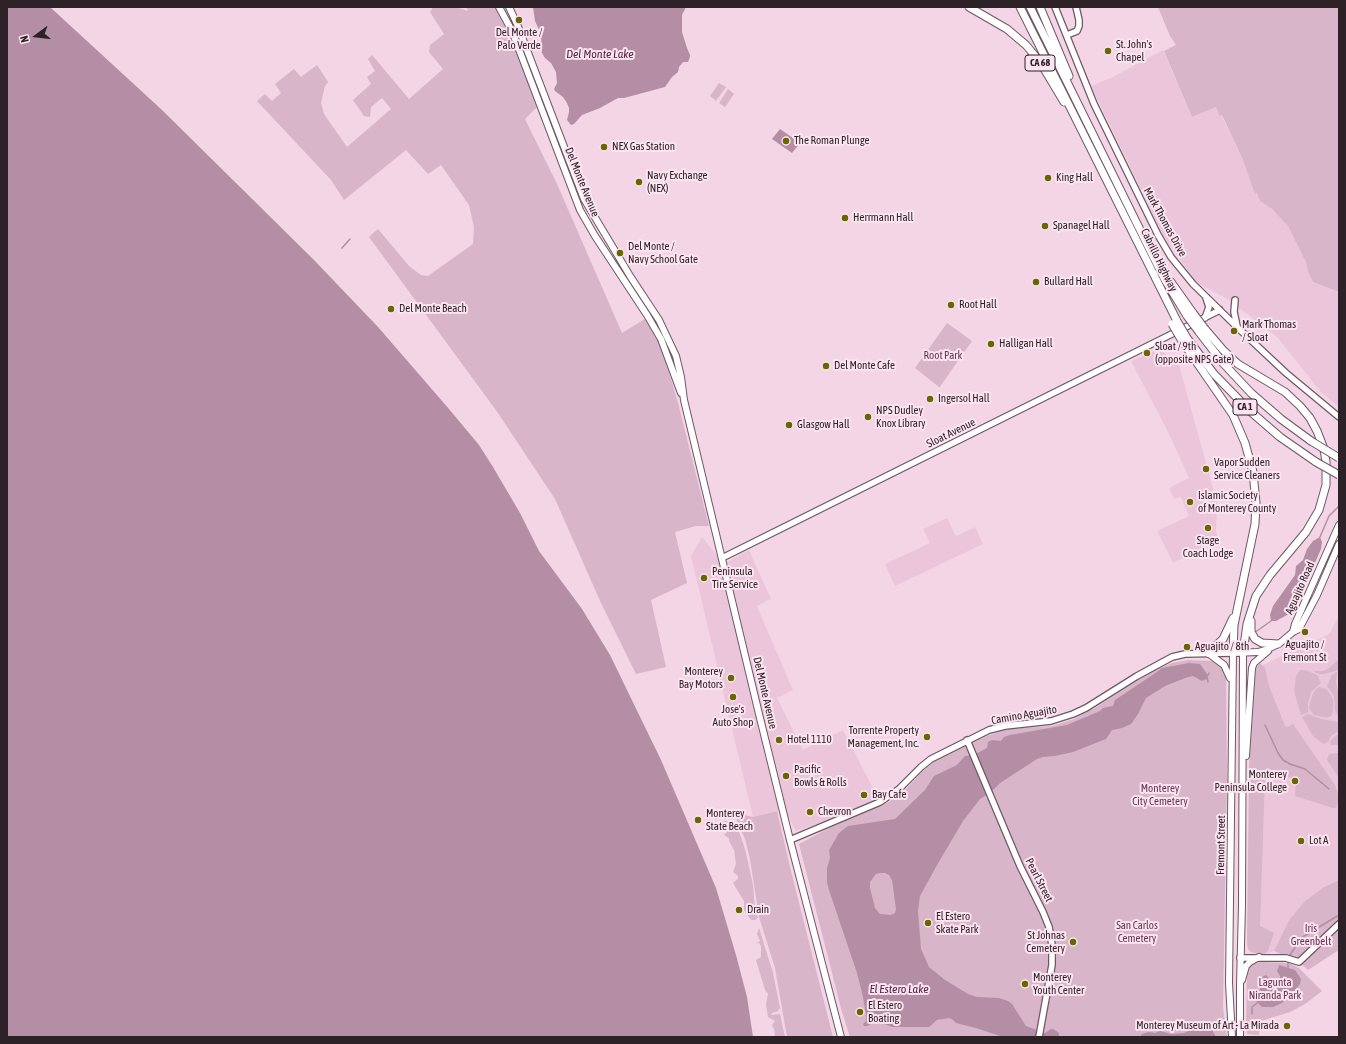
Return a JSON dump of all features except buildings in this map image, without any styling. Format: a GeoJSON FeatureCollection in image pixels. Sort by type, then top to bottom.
{"type":"FeatureCollection","features":[{"type":"Feature","properties":{"kind":"highway","name":"CA 68"},"geometry":{"type":"LineString","coordinates":[[969,7],[1007,29],[1031,50],[1088,142]]}},
{"type":"Feature","properties":{"kind":"highway","name":"Cabrillo Highway"},"geometry":{"type":"LineString","coordinates":[[1020,7],[1160,287],[1175,322],[1185,339],[1221,381],[1250,411],[1280,437],[1316,462],[1339,475]]}},
{"type":"Feature","properties":{"kind":"highway","name":"Cabrillo Highway"},"geometry":{"type":"LineString","coordinates":[[1030,7],[1156,262],[1202,331]]}},
{"type":"Feature","properties":{"kind":"highway","name":"CA 68"},"geometry":{"type":"LineString","coordinates":[[1040,7],[1064,62],[1079,107]]}},
{"type":"Feature","properties":{"kind":"highway","name":"CA 1"},"geometry":{"type":"LineString","coordinates":[[1202,331],[1216,356],[1251,393],[1281,419],[1311,441],[1339,458]]}},
{"type":"Feature","properties":{"kind":"highway"},"geometry":{"type":"LineString","coordinates":[[1202,331],[1238,364],[1285,392],[1297,402],[1315,426],[1325,455],[1326,485],[1317,515],[1306,532],[1264,582],[1252,605],[1247,624],[1243,653]]}},
{"type":"Feature","properties":{"kind":"highway"},"geometry":{"type":"LineString","coordinates":[[1185,339],[1232,415],[1242,434],[1251,463],[1256,493],[1256,513],[1253,534],[1234,625],[1232,653]]}},
{"type":"Feature","properties":{"kind":"highway"},"geometry":{"type":"LineString","coordinates":[[1208,653],[1224,637],[1238,605]]}},
{"type":"Feature","properties":{"kind":"highway"},"geometry":{"type":"LineString","coordinates":[[1252,605],[1250,626],[1253,638],[1262,643],[1278,644]]}},
{"type":"Feature","properties":{"kind":"main road","name":"Del Monte Avenue"},"geometry":{"type":"LineString","coordinates":[[499,7],[512,31],[580,210],[661,339],[684,400]]}},
{"type":"Feature","properties":{"kind":"main road","name":"Del Monte Avenue"},"geometry":{"type":"LineString","coordinates":[[508,7],[517,24],[584,199],[630,276],[659,320],[680,370],[684,400],[790,840],[841,1037]]}},
{"type":"Feature","properties":{"kind":"main road","name":"Aguajito Road"},"geometry":{"type":"LineString","coordinates":[[1293,632],[1295,624],[1339,525]]}},
{"type":"Feature","properties":{"kind":"main road","name":"Aguajito Road"},"geometry":{"type":"LineString","coordinates":[[1293,632],[1299,629],[1304,621],[1339,544]]}},
{"type":"Feature","properties":{"kind":"main road","name":"Camino Aguajito"},"geometry":{"type":"LineString","coordinates":[[1232,653],[1261,652],[1278,644],[1293,632]]}},
{"type":"Feature","properties":{"kind":"main road"},"geometry":{"type":"LineString","coordinates":[[1243,782],[1249,729],[1252,668],[1256,660],[1278,644]]}},
{"type":"Feature","properties":{"kind":"main road"},"geometry":{"type":"LineString","coordinates":[[1208,653],[1226,667],[1232,684]]}},
{"type":"Feature","properties":{"kind":"main road","name":"Fremont Street"},"geometry":{"type":"LineString","coordinates":[[1232,653],[1228,994],[1232,1037]]}},
{"type":"Feature","properties":{"kind":"main road","name":"Fremont Street"},"geometry":{"type":"LineString","coordinates":[[1240,1037],[1243,653]]}},
{"type":"Feature","properties":{"kind":"main road"},"geometry":{"type":"LineString","coordinates":[[1229,946],[1234,954],[1240,958],[1234,962],[1229,971]]}},
{"type":"Feature","properties":{"kind":"main road"},"geometry":{"type":"LineString","coordinates":[[1240,985],[1246,966],[1250,962],[1260,958]]}},
{"type":"Feature","properties":{"kind":"street","name":"Mark Thomas Drive"},"geometry":{"type":"LineString","coordinates":[[1056,7],[1094,104],[1160,240],[1180,269],[1205,296],[1282,369],[1339,417]]}},
{"type":"Feature","properties":{"kind":"street"},"geometry":{"type":"LineString","coordinates":[[1067,35],[1077,30],[1079,26],[1076,7]]}},
{"type":"Feature","properties":{"kind":"street"},"geometry":{"type":"LineString","coordinates":[[1204,319],[1209,307],[1205,296]]}},
{"type":"Feature","properties":{"kind":"street"},"geometry":{"type":"LineString","coordinates":[[1235,300],[1234,316],[1238,328]]}},
{"type":"Feature","properties":{"kind":"street","name":"Sloat Avenue"},"geometry":{"type":"LineString","coordinates":[[722,558],[1220,310]]}},
{"type":"Feature","properties":{"kind":"street","name":"Camino Aguajito"},"geometry":{"type":"LineString","coordinates":[[790,840],[880,802],[890,796],[931,759],[967,740],[999,727],[1013,724],[1045,722],[1067,717],[1086,708],[1165,660],[1185,654],[1232,653]]}},
{"type":"Feature","properties":{"kind":"street","name":"Pearl Street"},"geometry":{"type":"LineString","coordinates":[[967,740],[1020,866],[1046,918],[1051,935],[1052,964],[1039,1037]]}},
{"type":"Feature","properties":{"kind":"street"},"geometry":{"type":"LineString","coordinates":[[1240,958],[1290,959],[1300,962],[1339,924]]}},
{"type":"Feature","properties":{"kind":"shaded area"},"geometry":{"type":"Polygon","coordinates":[[[1163,50],[1192,117],[1216,107],[1243,160],[1255,193],[1257,193],[1260,201],[1272,209],[1288,226],[1306,262],[1308,272],[1313,282],[1339,292],[1339,407],[1321,392],[1277,337],[1229,300],[1196,282],[1163,235],[1091,86],[1113,77],[1163,50]]]}},
{"type":"Feature","properties":{"kind":"shaded area"},"geometry":{"type":"Polygon","coordinates":[[[1159,349],[1179,365],[1217,503],[1216,531],[1218,539],[1173,563],[1157,531],[1189,516],[1181,497],[1174,499],[1169,488],[1189,478],[1167,430],[1131,361],[1159,349]]]}},
{"type":"Feature","properties":{"kind":"shaded area"},"geometry":{"type":"Polygon","coordinates":[[[947,518],[956,536],[975,527],[983,544],[895,586],[885,564],[930,543],[923,529],[947,518]]]}},
{"type":"Feature","properties":{"kind":"shaded area"},"geometry":{"type":"Polygon","coordinates":[[[702,537],[724,564],[749,550],[771,599],[757,606],[793,690],[777,698],[803,750],[843,730],[880,802],[796,831],[784,809],[753,817],[691,556],[702,537]]]}},
{"type":"Feature","properties":{"kind":"shaded area","name":"Monterey Peninsula College"},"geometry":{"type":"Polygon","coordinates":[[[1339,616],[1339,880],[1324,887],[1305,901],[1289,920],[1274,951],[1259,957],[1259,954],[1251,952],[1247,946],[1254,669],[1329,634],[1339,616]]]}},
{"type":"Feature","properties":{"kind":"green space"},"geometry":{"type":"Polygon","coordinates":[[[433,7],[455,7],[468,11],[467,7],[495,7],[508,30],[537,107],[525,119],[557,184],[622,333],[645,319],[662,348],[678,403],[709,526],[696,526],[675,532],[687,583],[651,600],[666,667],[636,674],[601,603],[555,499],[498,413],[369,237],[378,229],[409,266],[421,275],[428,276],[473,244],[474,227],[469,205],[441,165],[428,174],[406,150],[344,200],[331,180],[257,101],[265,94],[272,101],[281,93],[275,84],[294,69],[301,77],[317,65],[328,82],[325,86],[321,103],[324,114],[347,147],[391,109],[382,98],[371,107],[370,117],[364,116],[353,100],[371,84],[367,77],[375,71],[368,59],[372,55],[409,99],[443,69],[429,52],[430,45],[444,34],[430,12],[433,7]]]}},
{"type":"Feature","properties":{"kind":"green space"},"geometry":{"type":"Polygon","coordinates":[[[1158,7],[1339,7],[1339,292],[1313,282],[1308,272],[1306,262],[1288,226],[1272,209],[1260,201],[1257,193],[1255,194],[1243,160],[1222,115],[1220,116],[1216,107],[1192,117],[1164,51],[1176,45],[1170,36],[1158,7]]]}},
{"type":"Feature","properties":{"kind":"green space"},"geometry":{"type":"Polygon","coordinates":[[[719,83],[726,87],[716,101],[710,96],[719,83]]]}},
{"type":"Feature","properties":{"kind":"green space"},"geometry":{"type":"Polygon","coordinates":[[[728,89],[734,94],[725,107],[719,103],[728,89]]]}},
{"type":"Feature","properties":{"kind":"green space","name":"Root Park"},"geometry":{"type":"Polygon","coordinates":[[[947,323],[972,341],[939,388],[915,368],[947,323]]]}},
{"type":"Feature","properties":{"kind":"green space"},"geometry":{"type":"Polygon","coordinates":[[[1339,659],[1339,670],[1324,674],[1319,674],[1313,671],[1323,671],[1339,659]]]}},
{"type":"Feature","properties":{"kind":"green space"},"geometry":{"type":"Polygon","coordinates":[[[1188,660],[1212,661],[1222,667],[1226,673],[1227,777],[1223,1007],[1227,1037],[850,1037],[842,1012],[799,844],[833,826],[889,802],[905,790],[936,760],[983,737],[1008,729],[1052,726],[1074,719],[1095,708],[1151,672],[1172,663],[1188,660]]]}},
{"type":"Feature","properties":{"kind":"green space"},"geometry":{"type":"Polygon","coordinates":[[[1259,664],[1265,668],[1269,686],[1285,726],[1288,727],[1293,724],[1335,785],[1339,797],[1336,808],[1333,808],[1295,796],[1296,777],[1265,777],[1260,926],[1274,933],[1268,951],[1263,955],[1251,952],[1248,949],[1247,941],[1249,768],[1254,669],[1256,669],[1259,664]]]}},
{"type":"Feature","properties":{"kind":"green space"},"geometry":{"type":"Polygon","coordinates":[[[1300,670],[1305,670],[1317,675],[1321,683],[1311,692],[1308,703],[1308,712],[1301,715],[1294,691],[1296,676],[1300,670]]]}},
{"type":"Feature","properties":{"kind":"green space"},"geometry":{"type":"Polygon","coordinates":[[[1337,672],[1336,683],[1339,695],[1339,718],[1335,710],[1334,696],[1327,686],[1332,675],[1337,672]]]}},
{"type":"Feature","properties":{"kind":"green space"},"geometry":{"type":"Polygon","coordinates":[[[1319,687],[1326,689],[1333,700],[1333,712],[1331,716],[1327,718],[1314,715],[1309,708],[1312,696],[1315,690],[1319,687]]]}},
{"type":"Feature","properties":{"kind":"green space"},"geometry":{"type":"Polygon","coordinates":[[[1308,714],[1321,719],[1339,722],[1339,731],[1331,736],[1328,742],[1324,744],[1322,743],[1313,736],[1302,717],[1308,714]]]}},
{"type":"Feature","properties":{"kind":"green space"},"geometry":{"type":"Polygon","coordinates":[[[1339,733],[1339,745],[1331,745],[1331,740],[1339,733]]]}},
{"type":"Feature","properties":{"kind":"green space"},"geometry":{"type":"Polygon","coordinates":[[[1339,753],[1339,778],[1327,760],[1329,754],[1339,753]]]}},
{"type":"Feature","properties":{"kind":"green space"},"geometry":{"type":"Polygon","coordinates":[[[777,811],[833,1037],[787,1037],[775,968],[759,917],[750,859],[745,839],[737,821],[736,813],[753,817],[777,811]]]}},
{"type":"Feature","properties":{"kind":"green space"},"geometry":{"type":"Polygon","coordinates":[[[726,821],[736,823],[745,849],[753,885],[755,909],[758,918],[755,920],[751,920],[744,910],[744,901],[733,883],[738,879],[738,876],[733,872],[736,864],[734,850],[729,838],[724,835],[730,829],[723,829],[717,823],[726,821]]]}},
{"type":"Feature","properties":{"kind":"green space","name":"Iris Greenbelt"},"geometry":{"type":"Polygon","coordinates":[[[1339,880],[1339,950],[1308,970],[1299,962],[1274,951],[1289,920],[1305,901],[1324,887],[1339,880]]]}},
{"type":"Feature","properties":{"kind":"green space"},"geometry":{"type":"Polygon","coordinates":[[[759,928],[773,973],[780,1008],[771,1015],[780,1014],[785,1037],[775,1037],[774,1028],[772,1025],[775,1021],[768,1017],[766,1005],[768,994],[765,990],[756,960],[761,957],[761,946],[759,943],[756,944],[760,941],[757,934],[759,928]]]}},
{"type":"Feature","properties":{"kind":"green space","name":"Lagunta Niranda Park"},"geometry":{"type":"Polygon","coordinates":[[[1259,962],[1289,963],[1299,968],[1322,991],[1305,1004],[1290,1012],[1261,1021],[1259,1035],[1247,1034],[1246,1021],[1247,971],[1251,965],[1259,962]]]}},
{"type":"Feature","properties":{"kind":"water"},"geometry":{"type":"Polygon","coordinates":[[[7,7],[50,7],[162,110],[314,260],[378,327],[479,445],[520,513],[539,551],[582,609],[610,655],[661,760],[716,888],[747,997],[753,1037],[7,1037],[7,7]]]}},
{"type":"Feature","properties":{"kind":"water","name":"Del Monte Lake"},"geometry":{"type":"Polygon","coordinates":[[[533,7],[686,7],[682,15],[682,32],[690,57],[688,62],[683,62],[679,67],[678,72],[672,77],[665,87],[624,98],[618,98],[600,108],[582,115],[574,124],[571,125],[567,120],[569,108],[567,103],[554,89],[557,83],[556,72],[551,63],[542,53],[541,34],[535,21],[533,7]]]}},
{"type":"Feature","properties":{"kind":"water","name":"The Roman Plunge"},"geometry":{"type":"Polygon","coordinates":[[[780,129],[800,143],[792,153],[772,139],[780,129]]]}},
{"type":"Feature","properties":{"kind":"water"},"geometry":{"type":"Polygon","coordinates":[[[1320,537],[1322,542],[1321,549],[1299,599],[1292,611],[1276,621],[1271,621],[1270,615],[1273,606],[1295,575],[1296,566],[1303,560],[1307,549],[1313,541],[1320,537]]]}},
{"type":"Feature","properties":{"kind":"water","name":"El Estero Lake"},"geometry":{"type":"Polygon","coordinates":[[[1189,663],[1200,664],[1207,674],[1207,679],[1202,681],[1193,676],[1165,686],[1146,698],[1131,724],[1112,730],[1106,739],[1073,752],[1037,759],[1000,783],[990,793],[980,799],[963,821],[920,896],[918,911],[921,949],[929,967],[945,980],[968,994],[977,997],[999,998],[1008,1001],[1012,1004],[1026,1026],[1045,1033],[1053,1029],[1059,1033],[1059,1037],[1003,1037],[956,1023],[949,1018],[937,1020],[929,1027],[892,1027],[877,1021],[864,1026],[863,1024],[866,1021],[866,1015],[857,973],[827,882],[827,868],[830,858],[829,850],[839,833],[848,826],[895,819],[925,790],[934,776],[957,765],[965,756],[974,755],[987,748],[988,742],[992,740],[1001,741],[1004,737],[1010,735],[1067,725],[1100,711],[1103,708],[1113,706],[1115,700],[1162,668],[1189,663]],[[885,873],[876,874],[870,882],[870,888],[875,908],[880,914],[891,915],[895,913],[896,909],[892,880],[889,875],[885,873]]]}},
{"type":"Feature","properties":{"kind":"water"},"geometry":{"type":"Polygon","coordinates":[[[1279,965],[1295,970],[1301,979],[1300,984],[1282,1003],[1273,1007],[1262,1007],[1254,999],[1255,993],[1260,990],[1262,977],[1266,975],[1272,981],[1276,982],[1280,979],[1277,971],[1279,965]]]}},
{"type":"Feature","properties":{"kind":"water"},"geometry":{"type":"Polygon","coordinates":[[[1206,1026],[1211,1028],[1216,1037],[1140,1037],[1142,1034],[1149,1032],[1155,1033],[1160,1031],[1171,1034],[1184,1033],[1194,1028],[1206,1026]]]}},
{"type":"Feature","properties":{"kind":"waterway"},"geometry":{"type":"LineString","coordinates":[[342,248],[350,239]]}},
{"type":"Feature","properties":{"kind":"waterway"},"geometry":{"type":"LineString","coordinates":[[1320,537],[1329,516],[1339,506]]}},
{"type":"Feature","properties":{"kind":"waterway"},"geometry":{"type":"LineString","coordinates":[[1254,633],[1271,621]]}},
{"type":"Feature","properties":{"kind":"waterway"},"geometry":{"type":"LineString","coordinates":[[1208,682],[1207,677],[1209,673]]}},
{"type":"Feature","properties":{"kind":"waterway"},"geometry":{"type":"LineString","coordinates":[[1265,725],[1278,753],[1283,760],[1305,769],[1329,789]]}},
{"type":"Feature","properties":{"kind":"waterway"},"geometry":{"type":"LineString","coordinates":[[1290,955],[1301,938],[1339,915]]}},
{"type":"Feature","properties":{"kind":"waterway"},"geometry":{"type":"LineString","coordinates":[[1288,963],[1288,968]]}},
{"type":"Feature","properties":{"kind":"waterway"},"geometry":{"type":"LineString","coordinates":[[1252,1014],[1252,1007],[1257,1003]]}},
{"type":"Feature","properties":{"kind":"place","name":"Del Monte / Palo Verde"},"geometry":{"type":"Point","coordinates":[519,20]}},
{"type":"Feature","properties":{"kind":"place","name":"St. John's Chapel"},"geometry":{"type":"Point","coordinates":[1108,51]}},
{"type":"Feature","properties":{"kind":"place","name":"The Roman Plunge"},"geometry":{"type":"Point","coordinates":[786,141]}},
{"type":"Feature","properties":{"kind":"place","name":"NEX Gas Station"},"geometry":{"type":"Point","coordinates":[604,147]}},
{"type":"Feature","properties":{"kind":"place","name":"King Hall"},"geometry":{"type":"Point","coordinates":[1048,178]}},
{"type":"Feature","properties":{"kind":"place","name":"Navy Exchange (NEX)"},"geometry":{"type":"Point","coordinates":[639,182]}},
{"type":"Feature","properties":{"kind":"place","name":"Herrmann Hall"},"geometry":{"type":"Point","coordinates":[845,218]}},
{"type":"Feature","properties":{"kind":"place","name":"Spanagel Hall"},"geometry":{"type":"Point","coordinates":[1045,226]}},
{"type":"Feature","properties":{"kind":"place","name":"Del Monte / Navy School Gate"},"geometry":{"type":"Point","coordinates":[620,253]}},
{"type":"Feature","properties":{"kind":"place","name":"Bullard Hall"},"geometry":{"type":"Point","coordinates":[1036,282]}},
{"type":"Feature","properties":{"kind":"place","name":"Root Hall"},"geometry":{"type":"Point","coordinates":[951,305]}},
{"type":"Feature","properties":{"kind":"place","name":"Del Monte Beach"},"geometry":{"type":"Point","coordinates":[391,309]}},
{"type":"Feature","properties":{"kind":"place","name":"Mark Thomas / Sloat"},"geometry":{"type":"Point","coordinates":[1234,331]}},
{"type":"Feature","properties":{"kind":"place","name":"Halligan Hall"},"geometry":{"type":"Point","coordinates":[991,344]}},
{"type":"Feature","properties":{"kind":"place","name":"Sloat / 9th (opposite NPS Gate)"},"geometry":{"type":"Point","coordinates":[1147,353]}},
{"type":"Feature","properties":{"kind":"place","name":"Del Monte Cafe"},"geometry":{"type":"Point","coordinates":[826,366]}},
{"type":"Feature","properties":{"kind":"place","name":"Ingersol Hall"},"geometry":{"type":"Point","coordinates":[930,399]}},
{"type":"Feature","properties":{"kind":"place","name":"NPS Dudley Knox Library"},"geometry":{"type":"Point","coordinates":[868,417]}},
{"type":"Feature","properties":{"kind":"place","name":"Glasgow Hall"},"geometry":{"type":"Point","coordinates":[789,425]}},
{"type":"Feature","properties":{"kind":"place","name":"Vapor Sudden Service Cleaners"},"geometry":{"type":"Point","coordinates":[1206,469]}},
{"type":"Feature","properties":{"kind":"place","name":"Islamic Society of Monterey County"},"geometry":{"type":"Point","coordinates":[1190,502]}},
{"type":"Feature","properties":{"kind":"place","name":"Stage Coach Lodge"},"geometry":{"type":"Point","coordinates":[1208,528]}},
{"type":"Feature","properties":{"kind":"place","name":"Peninsula Tire Service"},"geometry":{"type":"Point","coordinates":[704,578]}},
{"type":"Feature","properties":{"kind":"place","name":"Aguajito / Fremont St"},"geometry":{"type":"Point","coordinates":[1305,632]}},
{"type":"Feature","properties":{"kind":"place","name":"Aguajito / 8th"},"geometry":{"type":"Point","coordinates":[1187,647]}},
{"type":"Feature","properties":{"kind":"place","name":"Monterey Bay Motors"},"geometry":{"type":"Point","coordinates":[731,678]}},
{"type":"Feature","properties":{"kind":"place","name":"Jose's Auto Shop"},"geometry":{"type":"Point","coordinates":[733,697]}},
{"type":"Feature","properties":{"kind":"place","name":"Torrente Property Management, Inc."},"geometry":{"type":"Point","coordinates":[927,737]}},
{"type":"Feature","properties":{"kind":"place","name":"Hotel 1110"},"geometry":{"type":"Point","coordinates":[779,740]}},
{"type":"Feature","properties":{"kind":"place","name":"Pacific Bowls & Rolls"},"geometry":{"type":"Point","coordinates":[786,776]}},
{"type":"Feature","properties":{"kind":"place","name":"Monterey Peninsula College"},"geometry":{"type":"Point","coordinates":[1295,781]}},
{"type":"Feature","properties":{"kind":"place","name":"Bay Cafe"},"geometry":{"type":"Point","coordinates":[864,795]}},
{"type":"Feature","properties":{"kind":"place","name":"Chevron"},"geometry":{"type":"Point","coordinates":[810,812]}},
{"type":"Feature","properties":{"kind":"place","name":"Monterey State Beach"},"geometry":{"type":"Point","coordinates":[698,820]}},
{"type":"Feature","properties":{"kind":"place","name":"Lot A"},"geometry":{"type":"Point","coordinates":[1301,841]}},
{"type":"Feature","properties":{"kind":"place","name":"Drain"},"geometry":{"type":"Point","coordinates":[739,910]}},
{"type":"Feature","properties":{"kind":"place","name":"El Estero Skate Park"},"geometry":{"type":"Point","coordinates":[928,923]}},
{"type":"Feature","properties":{"kind":"place","name":"St Johnas Cemetery"},"geometry":{"type":"Point","coordinates":[1073,942]}},
{"type":"Feature","properties":{"kind":"place","name":"Monterey Youth Center"},"geometry":{"type":"Point","coordinates":[1025,984]}},
{"type":"Feature","properties":{"kind":"place","name":"El Estero Boating"},"geometry":{"type":"Point","coordinates":[860,1012]}},
{"type":"Feature","properties":{"kind":"place","name":"Monterey Museum of Art - La Mirada"},"geometry":{"type":"Point","coordinates":[1287,1026]}},
{"type":"Feature","properties":{"kind":"park label","name":"Monterey City Cemetery"},"geometry":{"type":"Point","coordinates":[1160,795]}},
{"type":"Feature","properties":{"kind":"park label","name":"San Carlos Cemetery"},"geometry":{"type":"Point","coordinates":[1137,932]}}]}
